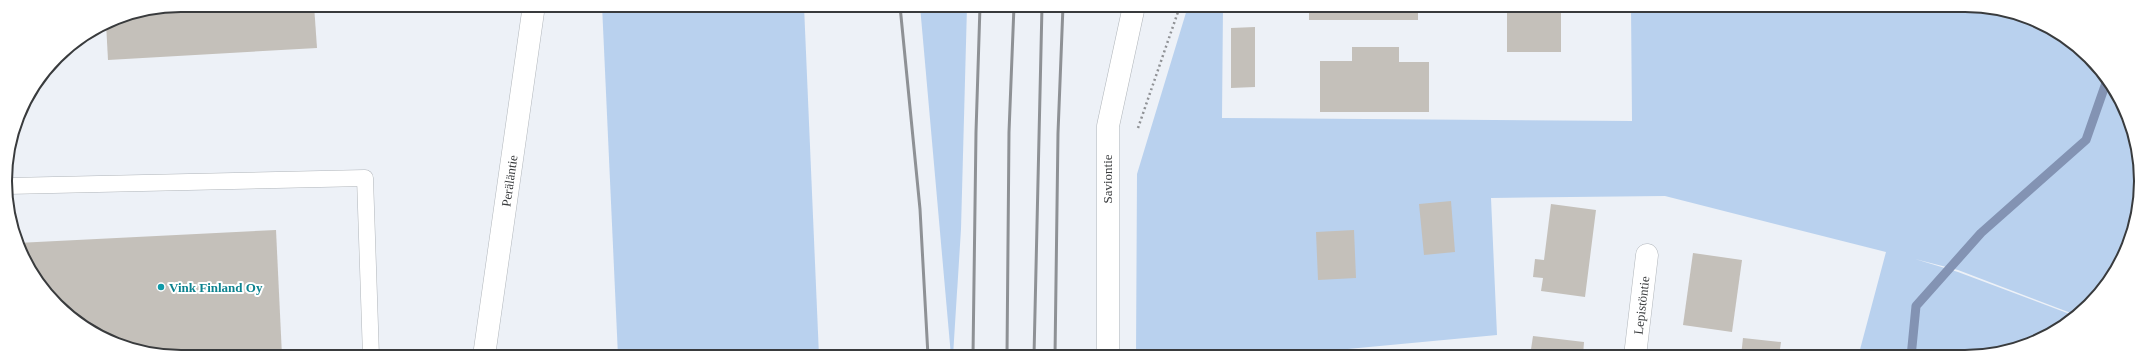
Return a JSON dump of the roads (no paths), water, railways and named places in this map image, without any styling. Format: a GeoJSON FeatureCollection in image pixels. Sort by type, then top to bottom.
{"type":"FeatureCollection","features":[{"type":"Feature","properties":{"kind":"street","name":"Peräläntie"},"geometry":{"type":"LineString","coordinates":[[485,350],[533,12]]}},
{"type":"Feature","properties":{"kind":"street","name":"Saviontie"},"geometry":{"type":"LineString","coordinates":[[1108,350],[1108,126],[1133,12]]}},
{"type":"Feature","properties":{"kind":"street","name":"Lepistöntie"},"geometry":{"type":"LineString","coordinates":[[1636,350],[1647,255]]}},
{"type":"Feature","properties":{"kind":"lane"},"geometry":{"type":"LineString","coordinates":[[12,186],[365,178],[371,350]]}},
{"type":"Feature","properties":{"kind":"waterway"},"geometry":{"type":"LineString","coordinates":[[1912,350],[1916,306],[1981,233],[2086,140],[2105,86]]}},
{"type":"Feature","properties":{"kind":"railway"},"geometry":{"type":"LineString","coordinates":[[901,12],[920,209],[928,350]]}},
{"type":"Feature","properties":{"kind":"railway"},"geometry":{"type":"LineString","coordinates":[[973,350],[976,132],[980,12]]}},
{"type":"Feature","properties":{"kind":"railway"},"geometry":{"type":"LineString","coordinates":[[1007,350],[1009,132],[1014,12]]}},
{"type":"Feature","properties":{"kind":"railway"},"geometry":{"type":"LineString","coordinates":[[1034,350],[1042,12]]}},
{"type":"Feature","properties":{"kind":"railway"},"geometry":{"type":"LineString","coordinates":[[1055,350],[1058,133],[1063,12]]}},
{"type":"Feature","properties":{"kind":"place","name":"Vink Finland Oy"},"geometry":{"type":"Point","coordinates":[161,287]}}]}
